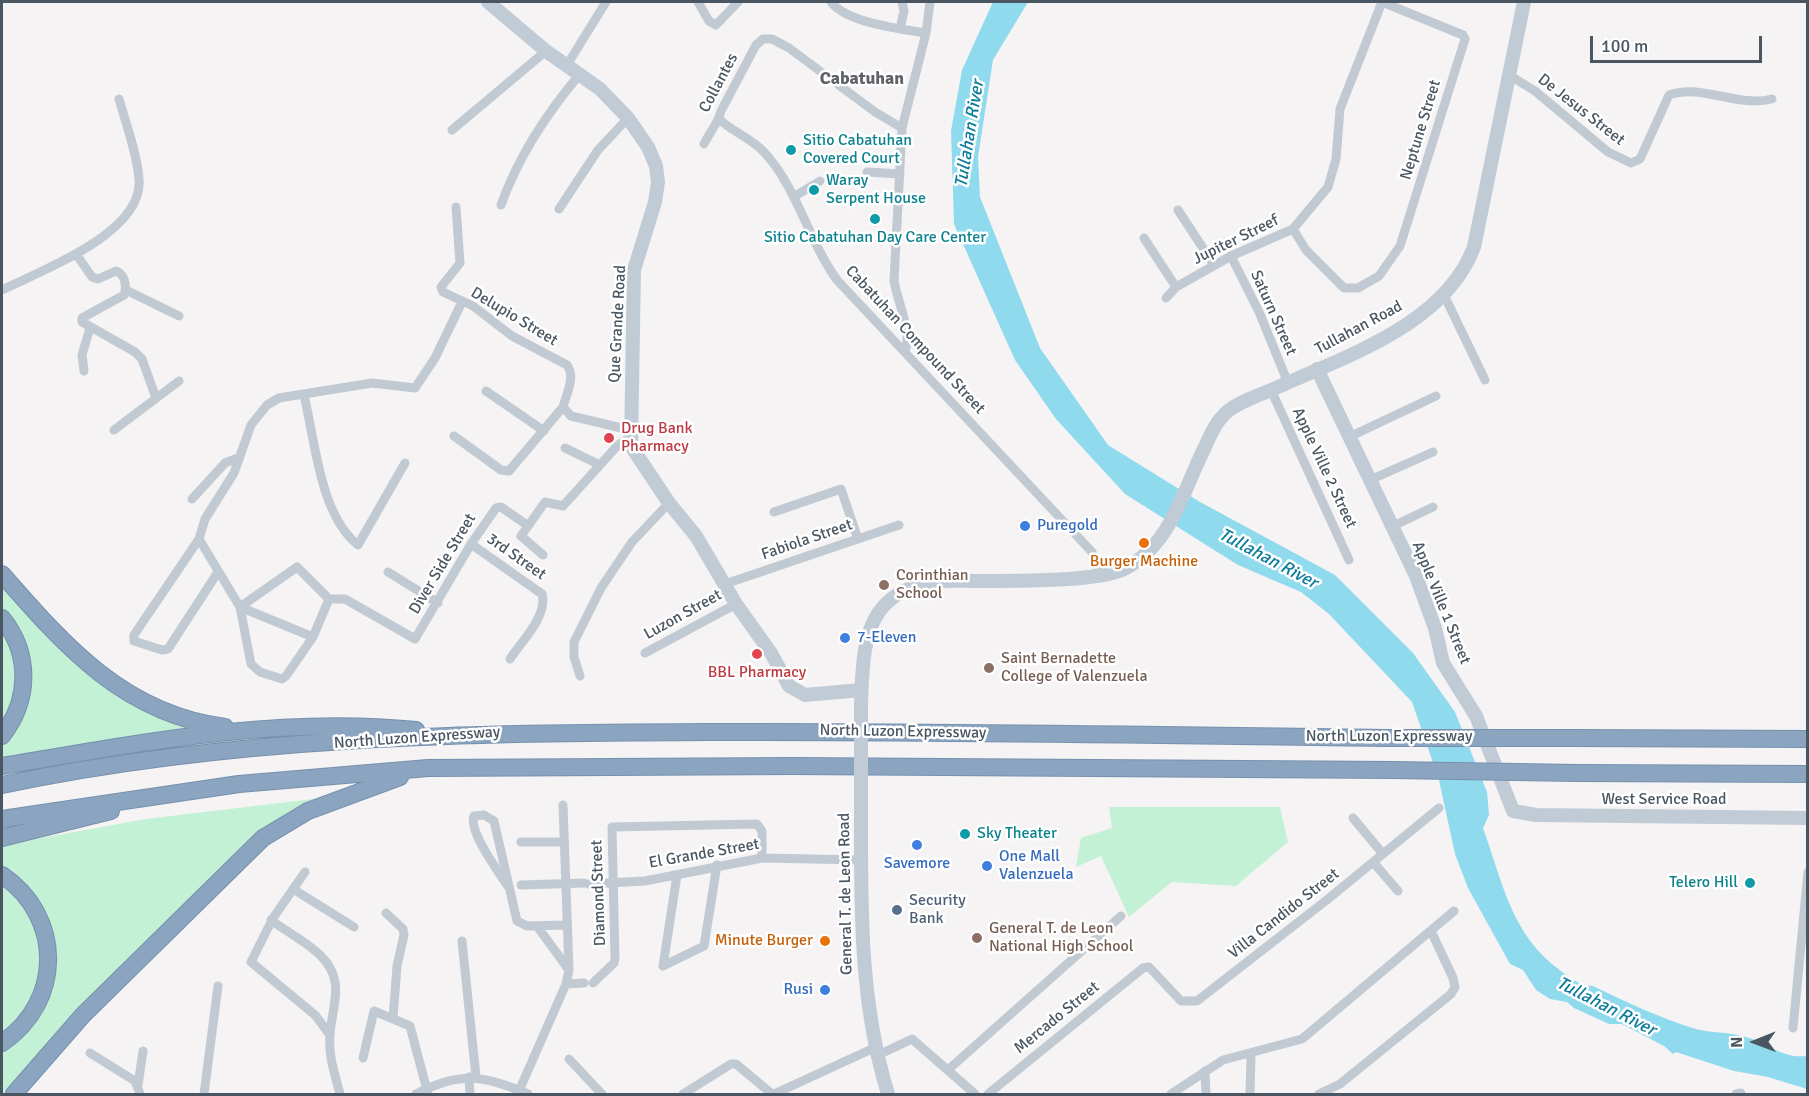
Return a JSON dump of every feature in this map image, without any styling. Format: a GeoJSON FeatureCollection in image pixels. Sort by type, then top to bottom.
{"type":"FeatureCollection","features":[{"type":"Feature","properties":{"kind":"highway"},"geometry":{"type":"LineString","coordinates":[[2,574],[71,650],[117,688],[174,715],[210,725],[247,729]]}},
{"type":"Feature","properties":{"kind":"highway"},"geometry":{"type":"LineString","coordinates":[[2,618],[17,642],[24,670],[19,706],[2,736]]}},
{"type":"Feature","properties":{"kind":"highway"},"geometry":{"type":"LineString","coordinates":[[2,766],[105,748],[247,729],[363,724],[462,734]]}},
{"type":"Feature","properties":{"kind":"highway","name":"North Luzon Expressway"},"geometry":{"type":"LineString","coordinates":[[2,785],[142,761],[240,750],[462,734],[797,731],[1394,738],[1808,739]]}},
{"type":"Feature","properties":{"kind":"highway","name":"North Luzon Expressway"},"geometry":{"type":"LineString","coordinates":[[2,819],[239,784],[428,768],[793,766],[1808,774]]}},
{"type":"Feature","properties":{"kind":"highway"},"geometry":{"type":"LineString","coordinates":[[14,1095],[83,1015],[262,838],[308,811],[333,800],[428,768]]}},
{"type":"Feature","properties":{"kind":"highway"},"geometry":{"type":"LineString","coordinates":[[2,838],[173,795]]}},
{"type":"Feature","properties":{"kind":"highway"},"geometry":{"type":"LineString","coordinates":[[2,875],[13,882],[31,904],[42,925],[48,945],[48,969],[40,1001],[22,1027],[2,1043]]}},
{"type":"Feature","properties":{"kind":"main road","name":"Que Grande Road"},"geometry":{"type":"LineString","coordinates":[[488,2],[546,51],[600,89],[628,118],[648,147],[658,182],[634,270],[630,434]]}},
{"type":"Feature","properties":{"kind":"main road","name":"Tullahan Road"},"geometry":{"type":"LineString","coordinates":[[1166,531],[1198,461],[1224,415],[1392,332],[1444,295],[1459,279],[1474,247],[1524,2]]}},
{"type":"Feature","properties":{"kind":"main road","name":"Apple Ville 1 Street"},"geometry":{"type":"LineString","coordinates":[[1317,369],[1416,576],[1435,628],[1443,663],[1476,716],[1511,808],[1520,814]]}},
{"type":"Feature","properties":{"kind":"main road"},"geometry":{"type":"LineString","coordinates":[[630,434],[637,456],[669,503],[696,536],[736,604],[771,653],[789,686],[797,693],[805,695],[861,697]]}},
{"type":"Feature","properties":{"kind":"main road","name":"General T. de Leon Road"},"geometry":{"type":"LineString","coordinates":[[888,1095],[875,1052],[864,980],[861,697],[868,634],[885,603],[903,590],[919,583],[1100,576],[1134,564],[1166,531]]}},
{"type":"Feature","properties":{"kind":"main road","name":"West Service Road"},"geometry":{"type":"LineString","coordinates":[[1520,814],[1808,818]]}},
{"type":"Feature","properties":{"kind":"street"},"geometry":{"type":"LineString","coordinates":[[567,65],[606,2]]}},
{"type":"Feature","properties":{"kind":"street"},"geometry":{"type":"LineString","coordinates":[[698,2],[709,21],[716,26],[738,2]]}},
{"type":"Feature","properties":{"kind":"street"},"geometry":{"type":"LineString","coordinates":[[831,2],[837,9],[865,20],[926,33]]}},
{"type":"Feature","properties":{"kind":"street"},"geometry":{"type":"LineString","coordinates":[[900,28],[904,11],[902,2]]}},
{"type":"Feature","properties":{"kind":"street"},"geometry":{"type":"LineString","coordinates":[[905,351],[908,334],[897,302],[894,281],[902,128],[926,33],[930,2]]}},
{"type":"Feature","properties":{"kind":"street","name":"Jupiter Streef"},"geometry":{"type":"LineString","coordinates":[[1166,298],[1176,287],[1230,256],[1293,229],[1328,187],[1336,159],[1340,109],[1382,2]]}},
{"type":"Feature","properties":{"kind":"street","name":"Neptune Street"},"geometry":{"type":"LineString","coordinates":[[1293,229],[1306,250],[1344,288],[1359,288],[1379,276],[1400,246],[1464,39],[1463,35],[1382,2]]}},
{"type":"Feature","properties":{"kind":"street","name":"Collantes"},"geometry":{"type":"LineString","coordinates":[[704,144],[720,120],[721,111],[756,45],[763,39],[772,39],[806,57],[867,106],[902,128]]}},
{"type":"Feature","properties":{"kind":"street"},"geometry":{"type":"LineString","coordinates":[[452,130],[546,51]]}},
{"type":"Feature","properties":{"kind":"street"},"geometry":{"type":"LineString","coordinates":[[501,206],[514,169],[531,139],[552,108],[580,74]]}},
{"type":"Feature","properties":{"kind":"street","name":"De Jesus Street"},"geometry":{"type":"LineString","coordinates":[[1509,75],[1534,91],[1608,152],[1631,163],[1640,159],[1669,95],[1689,91],[1726,100],[1772,99]]}},
{"type":"Feature","properties":{"kind":"street"},"geometry":{"type":"LineString","coordinates":[[2,290],[76,254],[106,236],[123,218],[138,191],[140,180],[119,99]]}},
{"type":"Feature","properties":{"kind":"street"},"geometry":{"type":"LineString","coordinates":[[559,209],[598,150],[628,118]]}},
{"type":"Feature","properties":{"kind":"street","name":"Cabatuhan Compound Street"},"geometry":{"type":"LineString","coordinates":[[720,120],[764,152],[795,196],[824,261],[837,280],[1092,552],[1100,576]]}},
{"type":"Feature","properties":{"kind":"street"},"geometry":{"type":"LineString","coordinates":[[867,172],[900,174]]}},
{"type":"Feature","properties":{"kind":"street"},"geometry":{"type":"LineString","coordinates":[[795,196],[820,181]]}},
{"type":"Feature","properties":{"kind":"street","name":"Delupio Street"},"geometry":{"type":"LineString","coordinates":[[456,207],[460,263],[441,287],[449,296],[473,306],[512,336],[567,365],[571,377],[563,407]]}},
{"type":"Feature","properties":{"kind":"street"},"geometry":{"type":"LineString","coordinates":[[1178,210],[1214,265]]}},
{"type":"Feature","properties":{"kind":"street"},"geometry":{"type":"LineString","coordinates":[[1144,238],[1176,287]]}},
{"type":"Feature","properties":{"kind":"street"},"geometry":{"type":"LineString","coordinates":[[76,254],[92,277],[98,279],[119,271],[126,290],[179,316]]}},
{"type":"Feature","properties":{"kind":"street","name":"Saturn Street"},"geometry":{"type":"LineString","coordinates":[[1230,256],[1260,314],[1288,383]]}},
{"type":"Feature","properties":{"kind":"street"},"geometry":{"type":"LineString","coordinates":[[126,290],[123,295],[82,318],[84,324],[126,346],[142,359],[156,398]]}},
{"type":"Feature","properties":{"kind":"street"},"geometry":{"type":"LineString","coordinates":[[1444,295],[1485,380]]}},
{"type":"Feature","properties":{"kind":"street"},"geometry":{"type":"LineString","coordinates":[[218,572],[168,649],[162,650],[134,641],[134,635],[199,539],[205,519],[234,473],[252,425],[267,405],[279,398],[372,383],[415,388],[435,358],[462,302]]}},
{"type":"Feature","properties":{"kind":"street"},"geometry":{"type":"LineString","coordinates":[[84,371],[82,355],[90,328]]}},
{"type":"Feature","properties":{"kind":"street"},"geometry":{"type":"LineString","coordinates":[[114,430],[179,381]]}},
{"type":"Feature","properties":{"kind":"street","name":"Apple Ville 2 Street"},"geometry":{"type":"LineString","coordinates":[[1271,390],[1349,560]]}},
{"type":"Feature","properties":{"kind":"street"},"geometry":{"type":"LineString","coordinates":[[486,391],[544,430]]}},
{"type":"Feature","properties":{"kind":"street"},"geometry":{"type":"LineString","coordinates":[[304,395],[329,504],[349,537],[358,545],[405,463]]}},
{"type":"Feature","properties":{"kind":"street"},"geometry":{"type":"LineString","coordinates":[[1349,437],[1436,396]]}},
{"type":"Feature","properties":{"kind":"street"},"geometry":{"type":"LineString","coordinates":[[454,436],[501,470],[509,471],[563,407],[571,416],[630,434],[563,506],[558,507],[550,501],[545,502],[527,525],[520,536],[522,540],[543,555]]}},
{"type":"Feature","properties":{"kind":"street"},"geometry":{"type":"LineString","coordinates":[[565,448],[600,465]]}},
{"type":"Feature","properties":{"kind":"street"},"geometry":{"type":"LineString","coordinates":[[1370,480],[1433,452]]}},
{"type":"Feature","properties":{"kind":"street"},"geometry":{"type":"LineString","coordinates":[[192,499],[225,463],[238,458]]}},
{"type":"Feature","properties":{"kind":"street"},"geometry":{"type":"LineString","coordinates":[[774,512],[841,489],[858,539]]}},
{"type":"Feature","properties":{"kind":"street"},"geometry":{"type":"LineString","coordinates":[[580,676],[574,657],[574,642],[592,606],[632,542],[669,503]]}},
{"type":"Feature","properties":{"kind":"street","name":"Diver Side Street"},"geometry":{"type":"LineString","coordinates":[[329,599],[345,599],[415,639],[471,544],[498,506],[527,525]]}},
{"type":"Feature","properties":{"kind":"street"},"geometry":{"type":"LineString","coordinates":[[1391,526],[1433,507]]}},
{"type":"Feature","properties":{"kind":"street","name":"Fabiola Street"},"geometry":{"type":"LineString","coordinates":[[725,584],[899,525]]}},
{"type":"Feature","properties":{"kind":"street"},"geometry":{"type":"LineString","coordinates":[[199,539],[240,607],[249,659],[260,672],[284,678],[313,637],[329,599],[297,567],[240,607]]}},
{"type":"Feature","properties":{"kind":"street","name":"3rd Street"},"geometry":{"type":"LineString","coordinates":[[471,544],[542,594],[543,604],[536,621],[510,658]]}},
{"type":"Feature","properties":{"kind":"street"},"geometry":{"type":"LineString","coordinates":[[388,572],[438,603]]}},
{"type":"Feature","properties":{"kind":"street","name":"Luzon Street"},"geometry":{"type":"LineString","coordinates":[[645,653],[736,604]]}},
{"type":"Feature","properties":{"kind":"street"},"geometry":{"type":"LineString","coordinates":[[240,607],[313,637]]}},
{"type":"Feature","properties":{"kind":"street"},"geometry":{"type":"LineString","coordinates":[[416,1095],[473,1077],[523,1093],[566,984],[569,970],[563,805]]}},
{"type":"Feature","properties":{"kind":"street","name":"Villa Candido Street"},"geometry":{"type":"LineString","coordinates":[[1146,967],[1175,997],[1188,1003],[1197,1001],[1328,899],[1439,808]]}},
{"type":"Feature","properties":{"kind":"street"},"geometry":{"type":"LineString","coordinates":[[507,885],[477,836],[472,825],[474,816],[484,815],[494,821],[507,885],[521,925],[566,925]]}},
{"type":"Feature","properties":{"kind":"street"},"geometry":{"type":"LineString","coordinates":[[1353,818],[1383,854]]}},
{"type":"Feature","properties":{"kind":"street","name":"Diamond Street"},"geometry":{"type":"LineString","coordinates":[[566,984],[589,983],[614,963],[612,827],[757,824],[762,831],[762,858]]}},
{"type":"Feature","properties":{"kind":"street"},"geometry":{"type":"LineString","coordinates":[[521,842],[564,842]]}},
{"type":"Feature","properties":{"kind":"street","name":"El Grande Street"},"geometry":{"type":"LineString","coordinates":[[521,885],[586,884],[677,875],[717,865],[762,858],[862,860]]}},
{"type":"Feature","properties":{"kind":"street"},"geometry":{"type":"LineString","coordinates":[[1373,862],[1398,891]]}},
{"type":"Feature","properties":{"kind":"street"},"geometry":{"type":"LineString","coordinates":[[677,875],[663,966],[704,946],[717,865]]}},
{"type":"Feature","properties":{"kind":"street"},"geometry":{"type":"LineString","coordinates":[[305,872],[272,920],[250,959],[252,965],[315,1015],[330,1035]]}},
{"type":"Feature","properties":{"kind":"street"},"geometry":{"type":"LineString","coordinates":[[1793,1028],[1808,872]]}},
{"type":"Feature","properties":{"kind":"street"},"geometry":{"type":"LineString","coordinates":[[293,889],[354,927]]}},
{"type":"Feature","properties":{"kind":"street"},"geometry":{"type":"LineString","coordinates":[[1172,1095],[1222,1060],[1302,1039],[1454,911]]}},
{"type":"Feature","properties":{"kind":"street"},"geometry":{"type":"LineString","coordinates":[[386,913],[403,929],[404,935],[397,966],[393,1018]]}},
{"type":"Feature","properties":{"kind":"street"},"geometry":{"type":"LineString","coordinates":[[949,1069],[1121,916]]}},
{"type":"Feature","properties":{"kind":"street"},"geometry":{"type":"LineString","coordinates":[[272,920],[321,956],[334,976],[337,997],[330,1035],[332,1062],[340,1095]]}},
{"type":"Feature","properties":{"kind":"street"},"geometry":{"type":"LineString","coordinates":[[537,926],[569,970]]}},
{"type":"Feature","properties":{"kind":"street"},"geometry":{"type":"LineString","coordinates":[[1319,1095],[1340,1084],[1451,994],[1455,987],[1454,978],[1431,931]]}},
{"type":"Feature","properties":{"kind":"street"},"geometry":{"type":"LineString","coordinates":[[462,941],[473,1077],[470,1094]]}},
{"type":"Feature","properties":{"kind":"street","name":"Mercado Street"},"geometry":{"type":"LineString","coordinates":[[988,1095],[1146,967]]}},
{"type":"Feature","properties":{"kind":"street"},"geometry":{"type":"LineString","coordinates":[[204,1095],[218,986]]}},
{"type":"Feature","properties":{"kind":"street"},"geometry":{"type":"LineString","coordinates":[[363,1058],[372,1013],[376,1010],[413,1029],[427,1092]]}},
{"type":"Feature","properties":{"kind":"street"},"geometry":{"type":"LineString","coordinates":[[683,1095],[730,1064],[736,1064],[773,1095],[912,1039],[949,1069],[975,1095]]}},
{"type":"Feature","properties":{"kind":"street"},"geometry":{"type":"LineString","coordinates":[[139,1090],[143,1051]]}},
{"type":"Feature","properties":{"kind":"street"},"geometry":{"type":"LineString","coordinates":[[90,1053],[139,1090]]}},
{"type":"Feature","properties":{"kind":"street"},"geometry":{"type":"LineString","coordinates":[[1250,1095],[1251,1054]]}},
{"type":"Feature","properties":{"kind":"street"},"geometry":{"type":"LineString","coordinates":[[568,1059],[602,1095]]}},
{"type":"Feature","properties":{"kind":"street"},"geometry":{"type":"LineString","coordinates":[[1205,1071],[1206,1095]]}},
{"type":"Feature","properties":{"kind":"green space"},"geometry":{"type":"Polygon","coordinates":[[[2,587],[66,654],[111,690],[164,718],[195,729],[2,760],[2,742],[27,696],[2,610],[2,587]]]}},
{"type":"Feature","properties":{"kind":"green space"},"geometry":{"type":"Polygon","coordinates":[[[2,629],[13,656],[16,678],[12,701],[2,728],[2,629]]]}},
{"type":"Feature","properties":{"kind":"green space"},"geometry":{"type":"Polygon","coordinates":[[[330,797],[307,807],[9,1094],[2,1094],[2,1053],[21,1037],[37,1018],[48,997],[54,976],[55,953],[51,931],[41,909],[17,880],[2,867],[2,845],[146,819],[330,797]]]}},
{"type":"Feature","properties":{"kind":"green space"},"geometry":{"type":"Polygon","coordinates":[[[1109,807],[1280,807],[1288,842],[1236,886],[1172,882],[1129,917],[1101,856],[1076,867],[1081,838],[1112,828],[1109,807]]]}},
{"type":"Feature","properties":{"kind":"green space"},"geometry":{"type":"Polygon","coordinates":[[[2,884],[19,903],[31,922],[39,941],[41,960],[39,979],[31,998],[19,1018],[2,1037],[2,884]]]}},
{"type":"Feature","properties":{"kind":"water","name":"Tullahan River"},"geometry":{"type":"Polygon","coordinates":[[[993,2],[1028,2],[993,60],[978,157],[980,197],[1040,348],[1108,445],[1200,502],[1335,575],[1413,653],[1455,712],[1487,792],[1489,815],[1483,828],[1503,888],[1520,924],[1544,957],[1576,981],[1593,986],[1669,1020],[1696,1029],[1751,1038],[1789,1055],[1807,1056],[1807,1089],[1768,1077],[1734,1071],[1676,1052],[1673,1054],[1664,1046],[1622,1024],[1609,1024],[1574,1008],[1567,1002],[1550,999],[1536,990],[1523,970],[1510,964],[1468,888],[1455,854],[1439,780],[1412,702],[1329,614],[1301,592],[1238,565],[1125,494],[1056,419],[1015,360],[954,224],[951,131],[962,70],[993,2]]]}},
{"type":"Feature","properties":{"kind":"place","name":"Sitio Cabatuhan Covered Court"},"geometry":{"type":"Point","coordinates":[791,150]}},
{"type":"Feature","properties":{"kind":"place","name":"Waray Serpent House"},"geometry":{"type":"Point","coordinates":[814,190]}},
{"type":"Feature","properties":{"kind":"place","name":"Sitio Cabatuhan Day Care Center"},"geometry":{"type":"Point","coordinates":[875,219]}},
{"type":"Feature","properties":{"kind":"place","name":"Drug Bank Pharmacy"},"geometry":{"type":"Point","coordinates":[609,438]}},
{"type":"Feature","properties":{"kind":"place","name":"Puregold"},"geometry":{"type":"Point","coordinates":[1025,526]}},
{"type":"Feature","properties":{"kind":"place","name":"Burger Machine"},"geometry":{"type":"Point","coordinates":[1144,543]}},
{"type":"Feature","properties":{"kind":"place","name":"Corinthian School"},"geometry":{"type":"Point","coordinates":[884,585]}},
{"type":"Feature","properties":{"kind":"place","name":"7-Eleven"},"geometry":{"type":"Point","coordinates":[845,638]}},
{"type":"Feature","properties":{"kind":"place","name":"BBL Pharmacy"},"geometry":{"type":"Point","coordinates":[757,654]}},
{"type":"Feature","properties":{"kind":"place","name":"Saint Bernadette College of Valenzuela"},"geometry":{"type":"Point","coordinates":[989,668]}},
{"type":"Feature","properties":{"kind":"place","name":"Sky Theater"},"geometry":{"type":"Point","coordinates":[965,834]}},
{"type":"Feature","properties":{"kind":"place","name":"Savemore"},"geometry":{"type":"Point","coordinates":[917,845]}},
{"type":"Feature","properties":{"kind":"place","name":"One Mall Valenzuela"},"geometry":{"type":"Point","coordinates":[987,866]}},
{"type":"Feature","properties":{"kind":"place","name":"Telero Hill"},"geometry":{"type":"Point","coordinates":[1750,883]}},
{"type":"Feature","properties":{"kind":"place","name":"Security Bank"},"geometry":{"type":"Point","coordinates":[897,910]}},
{"type":"Feature","properties":{"kind":"place","name":"General T. de Leon National High School"},"geometry":{"type":"Point","coordinates":[977,938]}},
{"type":"Feature","properties":{"kind":"place","name":"Minute Burger"},"geometry":{"type":"Point","coordinates":[825,941]}},
{"type":"Feature","properties":{"kind":"place","name":"Rusi"},"geometry":{"type":"Point","coordinates":[825,990]}},
{"type":"Feature","properties":{"kind":"district","name":"Cabatuhan"},"geometry":{"type":"Point","coordinates":[862,79]}}]}
